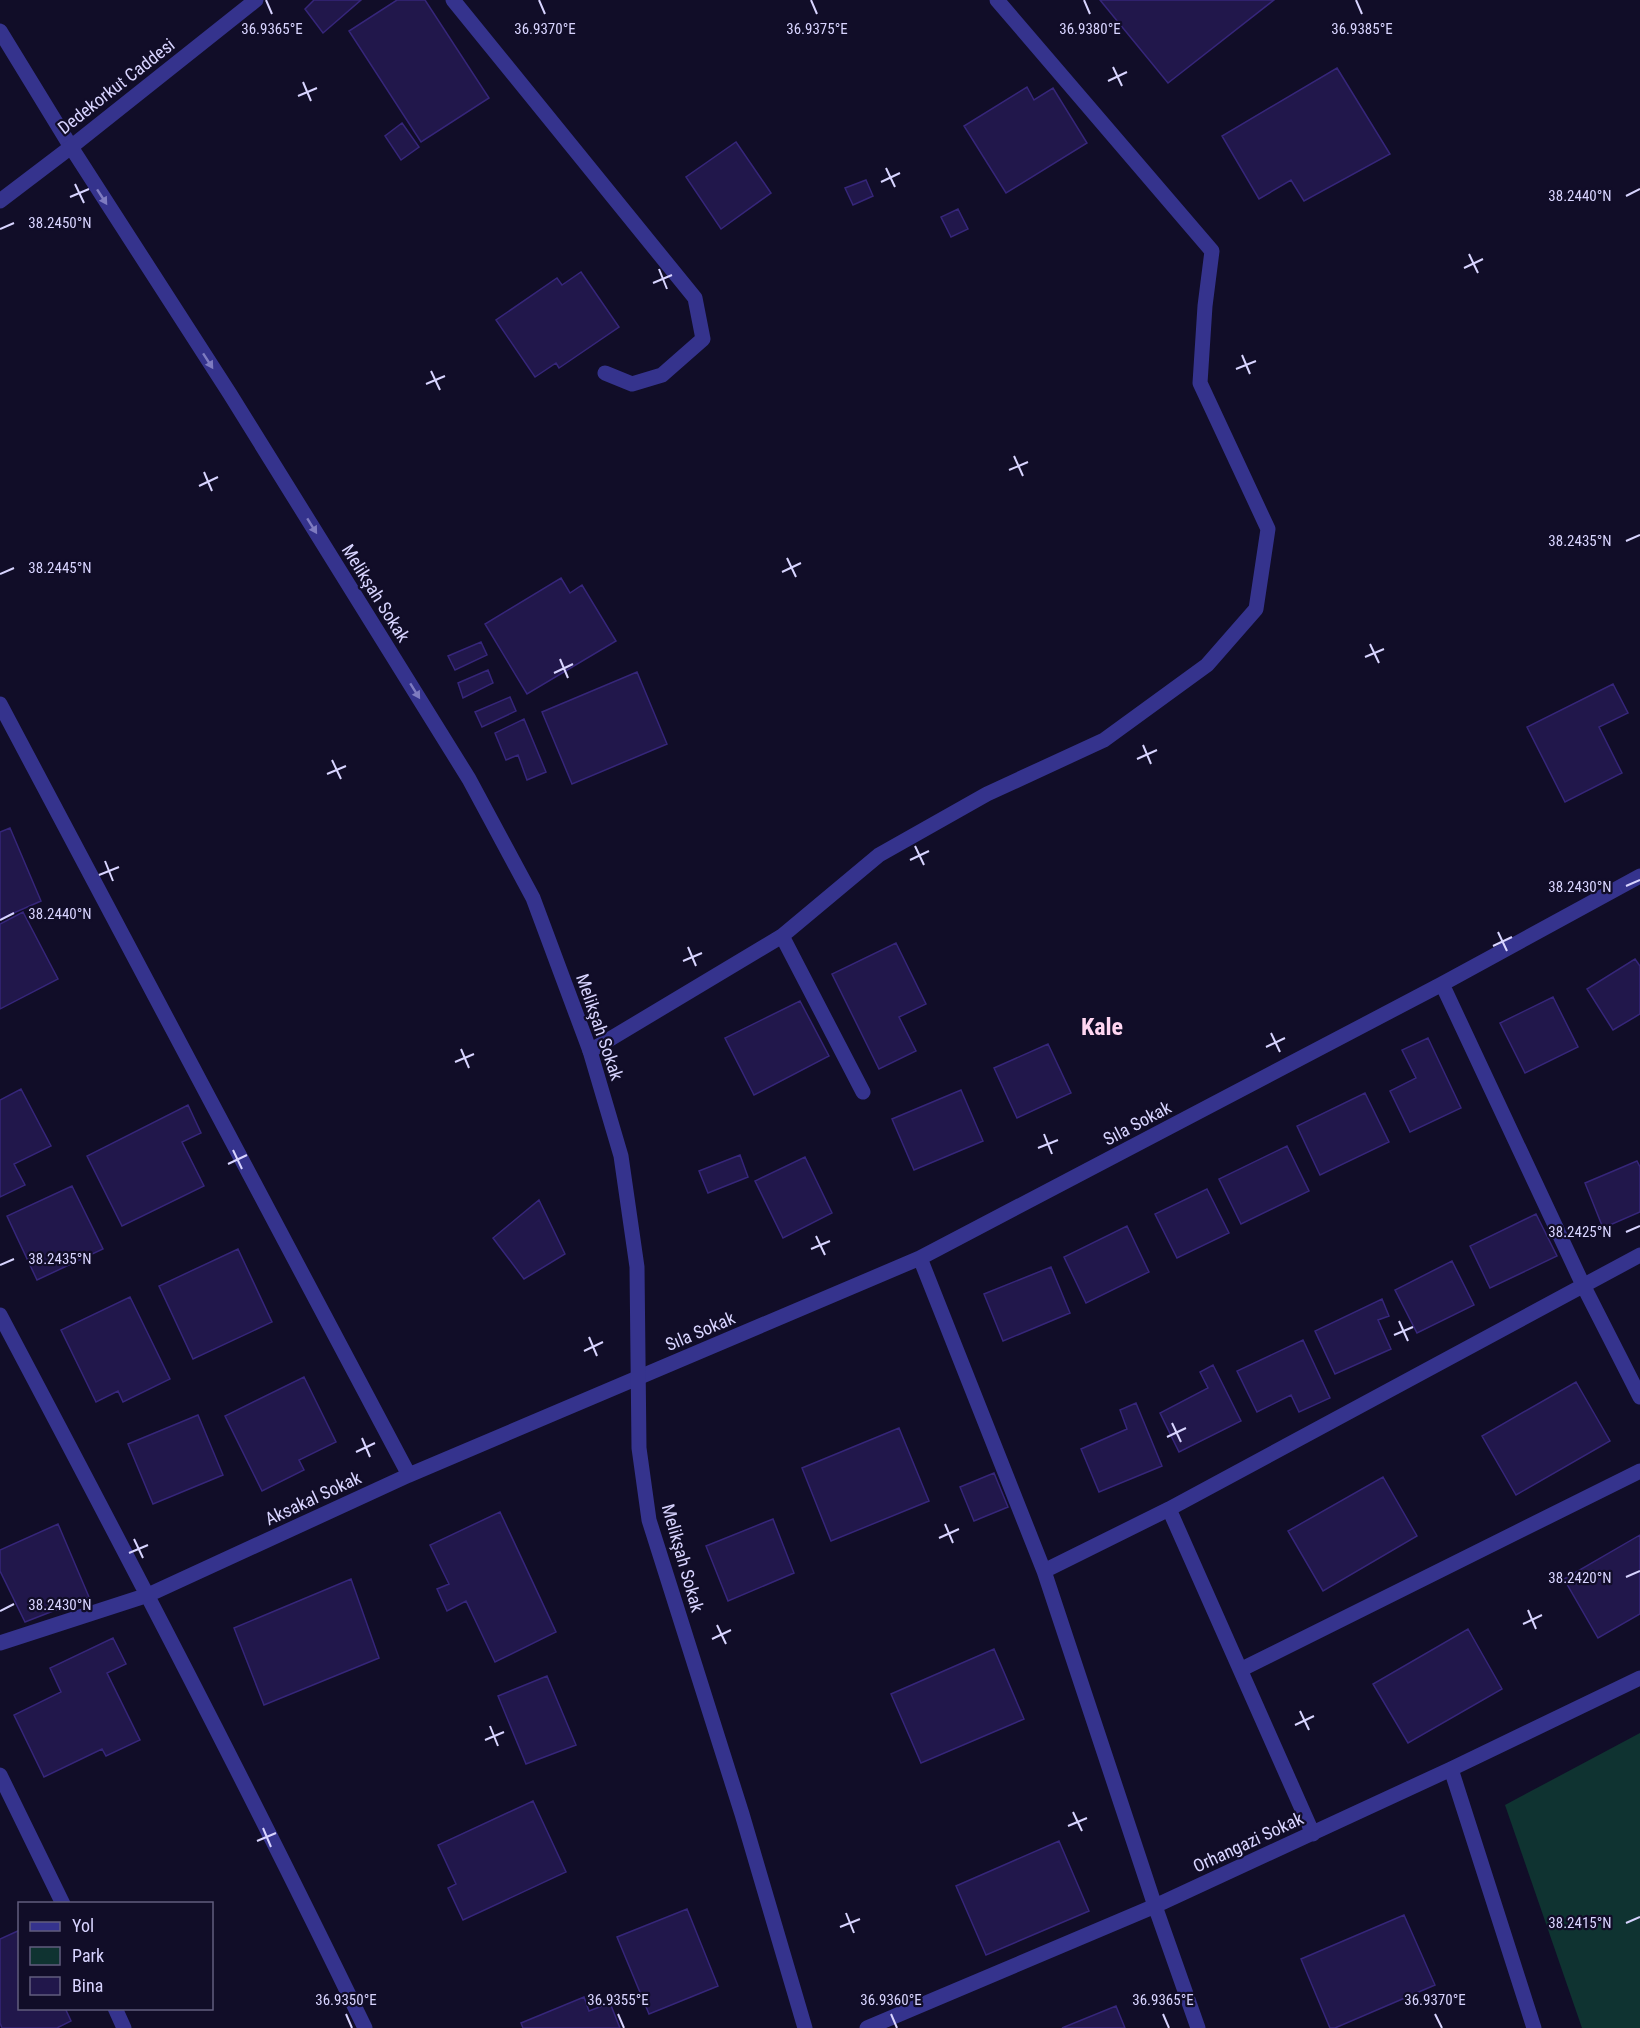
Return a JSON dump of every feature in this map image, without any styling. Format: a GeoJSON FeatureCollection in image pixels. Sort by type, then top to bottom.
{"type":"FeatureCollection","features":[{"type":"Feature","properties":{"kind":"street","name":"Dedekorkut Caddesi"},"geometry":{"type":"LineString","coordinates":[[0,201],[256,0]]}},
{"type":"Feature","properties":{"kind":"street"},"geometry":{"type":"LineString","coordinates":[[453,0],[695,298],[703,339],[662,375],[632,384],[605,373]]}},
{"type":"Feature","properties":{"kind":"street"},"geometry":{"type":"LineString","coordinates":[[590,1051],[782,936],[879,855],[987,794],[1104,741],[1207,665],[1256,609],[1268,529],[1200,383],[1205,306],[1212,251],[997,0]]}},
{"type":"Feature","properties":{"kind":"street","name":"Melikşah Sokak"},"geometry":{"type":"LineString","coordinates":[[0,32],[230,394],[469,778],[533,898],[590,1051],[621,1156],[637,1268],[639,1449],[649,1520],[738,1803],[805,2028]]}},
{"type":"Feature","properties":{"kind":"street"},"geometry":{"type":"LineString","coordinates":[[0,704],[409,1474]]}},
{"type":"Feature","properties":{"kind":"street","name":"Sıla Sokak"},"geometry":{"type":"LineString","coordinates":[[639,1378],[920,1258],[1442,984],[1640,876]]}},
{"type":"Feature","properties":{"kind":"street"},"geometry":{"type":"LineString","coordinates":[[782,936],[863,1092]]}},
{"type":"Feature","properties":{"kind":"street"},"geometry":{"type":"LineString","coordinates":[[1442,984],[1583,1285],[1640,1397]]}},
{"type":"Feature","properties":{"kind":"street"},"geometry":{"type":"LineString","coordinates":[[1044,1571],[1169,1509],[1640,1255]]}},
{"type":"Feature","properties":{"kind":"street"},"geometry":{"type":"LineString","coordinates":[[920,1258],[1044,1571],[1198,2028]]}},
{"type":"Feature","properties":{"kind":"street"},"geometry":{"type":"LineString","coordinates":[[0,1315],[148,1595],[315,1924],[365,2028]]}},
{"type":"Feature","properties":{"kind":"street","name":"Aksakal Sokak"},"geometry":{"type":"LineString","coordinates":[[0,1643],[148,1595],[409,1474],[639,1378]]}},
{"type":"Feature","properties":{"kind":"street"},"geometry":{"type":"LineString","coordinates":[[1242,1669],[1640,1471]]}},
{"type":"Feature","properties":{"kind":"street"},"geometry":{"type":"LineString","coordinates":[[1169,1509],[1242,1669],[1313,1834]]}},
{"type":"Feature","properties":{"kind":"street","name":"Orhangazi Sokak"},"geometry":{"type":"LineString","coordinates":[[867,2028],[1155,1906],[1313,1834],[1640,1678]]}},
{"type":"Feature","properties":{"kind":"street"},"geometry":{"type":"LineString","coordinates":[[1451,1769],[1534,2028]]}},
{"type":"Feature","properties":{"kind":"street"},"geometry":{"type":"LineString","coordinates":[[0,1775],[62,1902]]}},
{"type":"Feature","properties":{"kind":"street"},"geometry":{"type":"LineString","coordinates":[[116,2010],[124,2028]]}},
{"type":"Feature","properties":{"kind":"green space"},"geometry":{"type":"Polygon","coordinates":[[[1640,1733],[1640,2028],[1582,2028],[1505,1805],[1640,1733]]]}},
{"type":"Feature","properties":{"kind":"building"},"geometry":{"type":"Polygon","coordinates":[[[314,0],[361,0],[323,33],[305,9],[314,0]]]}},
{"type":"Feature","properties":{"kind":"building"},"geometry":{"type":"Polygon","coordinates":[[[397,0],[425,0],[489,98],[421,142],[349,31],[397,0]]]}},
{"type":"Feature","properties":{"kind":"building"},"geometry":{"type":"Polygon","coordinates":[[[1100,0],[1274,0],[1168,83],[1100,0]]]}},
{"type":"Feature","properties":{"kind":"building"},"geometry":{"type":"Polygon","coordinates":[[[1337,68],[1390,154],[1304,201],[1291,180],[1259,199],[1222,136],[1337,68]]]}},
{"type":"Feature","properties":{"kind":"building"},"geometry":{"type":"Polygon","coordinates":[[[1027,87],[1034,100],[1053,88],[1087,143],[1006,193],[964,126],[1027,87]]]}},
{"type":"Feature","properties":{"kind":"building"},"geometry":{"type":"Polygon","coordinates":[[[402,123],[419,147],[401,160],[385,136],[402,123]]]}},
{"type":"Feature","properties":{"kind":"building"},"geometry":{"type":"Polygon","coordinates":[[[736,142],[771,193],[721,229],[686,177],[736,142]]]}},
{"type":"Feature","properties":{"kind":"building"},"geometry":{"type":"Polygon","coordinates":[[[866,180],[873,196],[853,205],[845,188],[866,180]]]}},
{"type":"Feature","properties":{"kind":"building"},"geometry":{"type":"Polygon","coordinates":[[[958,209],[968,229],[951,237],[941,217],[958,209]]]}},
{"type":"Feature","properties":{"kind":"building"},"geometry":{"type":"Polygon","coordinates":[[[581,272],[619,327],[559,368],[556,363],[535,377],[496,320],[557,278],[562,285],[581,272]]]}},
{"type":"Feature","properties":{"kind":"building"},"geometry":{"type":"Polygon","coordinates":[[[561,578],[570,593],[582,585],[616,641],[527,694],[485,624],[561,578]]]}},
{"type":"Feature","properties":{"kind":"building"},"geometry":{"type":"Polygon","coordinates":[[[481,642],[487,655],[455,670],[448,656],[481,642]]]}},
{"type":"Feature","properties":{"kind":"building"},"geometry":{"type":"Polygon","coordinates":[[[488,670],[493,683],[463,698],[458,683],[488,670]]]}},
{"type":"Feature","properties":{"kind":"building"},"geometry":{"type":"Polygon","coordinates":[[[637,672],[667,744],[572,784],[542,712],[637,672]]]}},
{"type":"Feature","properties":{"kind":"building"},"geometry":{"type":"Polygon","coordinates":[[[1613,684],[1628,713],[1599,727],[1622,773],[1565,802],[1527,727],[1613,684]]]}},
{"type":"Feature","properties":{"kind":"building"},"geometry":{"type":"Polygon","coordinates":[[[510,697],[516,711],[482,727],[475,712],[510,697]]]}},
{"type":"Feature","properties":{"kind":"building"},"geometry":{"type":"Polygon","coordinates":[[[524,719],[546,772],[527,780],[518,755],[506,760],[495,733],[524,719]]]}},
{"type":"Feature","properties":{"kind":"building"},"geometry":{"type":"Polygon","coordinates":[[[10,828],[41,901],[0,919],[0,832],[10,828]]]}},
{"type":"Feature","properties":{"kind":"building"},"geometry":{"type":"Polygon","coordinates":[[[23,912],[58,979],[0,1009],[0,924],[23,912]]]}},
{"type":"Feature","properties":{"kind":"building"},"geometry":{"type":"Polygon","coordinates":[[[896,943],[926,1004],[899,1017],[916,1051],[879,1069],[832,974],[896,943]]]}},
{"type":"Feature","properties":{"kind":"building"},"geometry":{"type":"Polygon","coordinates":[[[1635,959],[1640,966],[1640,1014],[1613,1030],[1587,989],[1635,959]]]}},
{"type":"Feature","properties":{"kind":"building"},"geometry":{"type":"Polygon","coordinates":[[[1553,997],[1578,1047],[1525,1073],[1500,1023],[1553,997]]]}},
{"type":"Feature","properties":{"kind":"building"},"geometry":{"type":"Polygon","coordinates":[[[800,1001],[829,1056],[754,1095],[725,1038],[800,1001]]]}},
{"type":"Feature","properties":{"kind":"building"},"geometry":{"type":"Polygon","coordinates":[[[1428,1038],[1461,1108],[1410,1132],[1390,1091],[1416,1078],[1402,1050],[1428,1038]]]}},
{"type":"Feature","properties":{"kind":"building"},"geometry":{"type":"Polygon","coordinates":[[[1048,1044],[1071,1093],[1017,1118],[994,1068],[1048,1044]]]}},
{"type":"Feature","properties":{"kind":"building"},"geometry":{"type":"Polygon","coordinates":[[[21,1089],[51,1146],[14,1164],[25,1185],[0,1197],[0,1100],[21,1089]]]}},
{"type":"Feature","properties":{"kind":"building"},"geometry":{"type":"Polygon","coordinates":[[[961,1090],[983,1141],[914,1170],[892,1119],[961,1090]]]}},
{"type":"Feature","properties":{"kind":"building"},"geometry":{"type":"Polygon","coordinates":[[[1365,1093],[1389,1142],[1320,1175],[1297,1126],[1365,1093]]]}},
{"type":"Feature","properties":{"kind":"building"},"geometry":{"type":"Polygon","coordinates":[[[188,1105],[201,1133],[182,1142],[204,1186],[122,1226],[87,1156],[188,1105]]]}},
{"type":"Feature","properties":{"kind":"building"},"geometry":{"type":"Polygon","coordinates":[[[1287,1146],[1309,1191],[1241,1224],[1219,1179],[1287,1146]]]}},
{"type":"Feature","properties":{"kind":"building"},"geometry":{"type":"Polygon","coordinates":[[[740,1155],[748,1177],[708,1193],[699,1171],[740,1155]]]}},
{"type":"Feature","properties":{"kind":"building"},"geometry":{"type":"Polygon","coordinates":[[[805,1157],[832,1213],[783,1238],[755,1181],[805,1157]]]}},
{"type":"Feature","properties":{"kind":"building"},"geometry":{"type":"Polygon","coordinates":[[[1637,1161],[1640,1167],[1640,1212],[1603,1228],[1585,1183],[1637,1161]]]}},
{"type":"Feature","properties":{"kind":"building"},"geometry":{"type":"Polygon","coordinates":[[[72,1186],[103,1249],[37,1280],[7,1216],[72,1186]]]}},
{"type":"Feature","properties":{"kind":"building"},"geometry":{"type":"Polygon","coordinates":[[[1207,1189],[1229,1233],[1177,1258],[1155,1214],[1207,1189]]]}},
{"type":"Feature","properties":{"kind":"building"},"geometry":{"type":"Polygon","coordinates":[[[539,1200],[565,1254],[524,1279],[493,1238],[539,1200]]]}},
{"type":"Feature","properties":{"kind":"building"},"geometry":{"type":"Polygon","coordinates":[[[1536,1214],[1557,1256],[1490,1288],[1470,1246],[1536,1214]]]}},
{"type":"Feature","properties":{"kind":"building"},"geometry":{"type":"Polygon","coordinates":[[[1127,1226],[1149,1272],[1086,1303],[1064,1257],[1127,1226]]]}},
{"type":"Feature","properties":{"kind":"building"},"geometry":{"type":"Polygon","coordinates":[[[238,1249],[272,1322],[193,1359],[159,1286],[238,1249]]]}},
{"type":"Feature","properties":{"kind":"building"},"geometry":{"type":"Polygon","coordinates":[[[1452,1261],[1474,1305],[1417,1333],[1395,1290],[1452,1261]]]}},
{"type":"Feature","properties":{"kind":"building"},"geometry":{"type":"Polygon","coordinates":[[[1051,1267],[1070,1313],[1003,1341],[984,1294],[1051,1267]]]}},
{"type":"Feature","properties":{"kind":"building"},"geometry":{"type":"Polygon","coordinates":[[[130,1297],[170,1379],[123,1402],[118,1391],[96,1402],[61,1330],[130,1297]]]}},
{"type":"Feature","properties":{"kind":"building"},"geometry":{"type":"Polygon","coordinates":[[[1382,1299],[1389,1316],[1378,1320],[1391,1349],[1335,1374],[1315,1331],[1382,1299]]]}},
{"type":"Feature","properties":{"kind":"building"},"geometry":{"type":"Polygon","coordinates":[[[1303,1340],[1330,1398],[1299,1412],[1291,1395],[1257,1412],[1237,1371],[1303,1340]]]}},
{"type":"Feature","properties":{"kind":"building"},"geometry":{"type":"Polygon","coordinates":[[[1213,1365],[1241,1421],[1179,1452],[1160,1413],[1208,1388],[1200,1372],[1213,1365]]]}},
{"type":"Feature","properties":{"kind":"building"},"geometry":{"type":"Polygon","coordinates":[[[304,1377],[336,1442],[299,1460],[304,1470],[262,1491],[225,1416],[304,1377]]]}},
{"type":"Feature","properties":{"kind":"building"},"geometry":{"type":"Polygon","coordinates":[[[1576,1382],[1610,1441],[1516,1495],[1482,1436],[1576,1382]]]}},
{"type":"Feature","properties":{"kind":"building"},"geometry":{"type":"Polygon","coordinates":[[[1136,1403],[1162,1466],[1099,1492],[1081,1449],[1127,1429],[1120,1410],[1136,1403]]]}},
{"type":"Feature","properties":{"kind":"building"},"geometry":{"type":"Polygon","coordinates":[[[198,1415],[223,1475],[153,1504],[128,1444],[198,1415]]]}},
{"type":"Feature","properties":{"kind":"building"},"geometry":{"type":"Polygon","coordinates":[[[899,1428],[929,1501],[831,1541],[802,1468],[899,1428]]]}},
{"type":"Feature","properties":{"kind":"building"},"geometry":{"type":"Polygon","coordinates":[[[994,1473],[1008,1507],[974,1521],[960,1487],[994,1473]]]}},
{"type":"Feature","properties":{"kind":"building"},"geometry":{"type":"Polygon","coordinates":[[[1383,1477],[1417,1536],[1323,1591],[1288,1531],[1383,1477]]]}},
{"type":"Feature","properties":{"kind":"building"},"geometry":{"type":"Polygon","coordinates":[[[500,1512],[556,1632],[495,1662],[466,1601],[447,1611],[437,1589],[449,1584],[430,1545],[500,1512]]]}},
{"type":"Feature","properties":{"kind":"building"},"geometry":{"type":"Polygon","coordinates":[[[773,1519],[794,1573],[728,1601],[706,1546],[773,1519]]]}},
{"type":"Feature","properties":{"kind":"building"},"geometry":{"type":"Polygon","coordinates":[[[58,1524],[89,1597],[25,1622],[0,1571],[0,1550],[58,1524]]]}},
{"type":"Feature","properties":{"kind":"building"},"geometry":{"type":"Polygon","coordinates":[[[1640,1535],[1640,1614],[1598,1638],[1564,1579],[1640,1535]]]}},
{"type":"Feature","properties":{"kind":"building"},"geometry":{"type":"Polygon","coordinates":[[[351,1579],[379,1658],[264,1705],[234,1628],[351,1579]]]}},
{"type":"Feature","properties":{"kind":"building"},"geometry":{"type":"Polygon","coordinates":[[[1468,1629],[1502,1689],[1408,1743],[1373,1684],[1468,1629]]]}},
{"type":"Feature","properties":{"kind":"building"},"geometry":{"type":"Polygon","coordinates":[[[113,1638],[126,1664],[107,1673],[140,1740],[106,1756],[102,1749],[44,1777],[14,1715],[61,1692],[50,1668],[113,1638]]]}},
{"type":"Feature","properties":{"kind":"building"},"geometry":{"type":"Polygon","coordinates":[[[994,1649],[1024,1719],[921,1763],[891,1694],[994,1649]]]}},
{"type":"Feature","properties":{"kind":"building"},"geometry":{"type":"Polygon","coordinates":[[[547,1676],[576,1745],[526,1764],[498,1696],[547,1676]]]}},
{"type":"Feature","properties":{"kind":"building"},"geometry":{"type":"Polygon","coordinates":[[[533,1801],[566,1872],[463,1920],[448,1888],[456,1884],[438,1845],[533,1801]]]}},
{"type":"Feature","properties":{"kind":"building"},"geometry":{"type":"Polygon","coordinates":[[[1059,1841],[1089,1911],[986,1955],[956,1886],[1059,1841]]]}},
{"type":"Feature","properties":{"kind":"building"},"geometry":{"type":"Polygon","coordinates":[[[687,1909],[718,1986],[649,2014],[617,1937],[687,1909]]]}},
{"type":"Feature","properties":{"kind":"building"},"geometry":{"type":"Polygon","coordinates":[[[1404,1915],[1435,1985],[1335,2028],[1330,2028],[1301,1959],[1404,1915]]]}},
{"type":"Feature","properties":{"kind":"building"},"geometry":{"type":"Polygon","coordinates":[[[18,1931],[18,2010],[66,2010],[71,2021],[57,2028],[2,2028],[0,2023],[0,1939],[18,1931]]]}},
{"type":"Feature","properties":{"kind":"building"},"geometry":{"type":"Polygon","coordinates":[[[584,1997],[589,2011],[610,2003],[620,2028],[523,2028],[521,2023],[584,1997]]]}},
{"type":"Feature","properties":{"kind":"building"},"geometry":{"type":"Polygon","coordinates":[[[1116,2006],[1125,2028],[1062,2028],[1116,2006]]]}},
{"type":"Feature","properties":{"kind":"district","name":"Kale"},"geometry":{"type":"Point","coordinates":[1102,1027]}}]}
